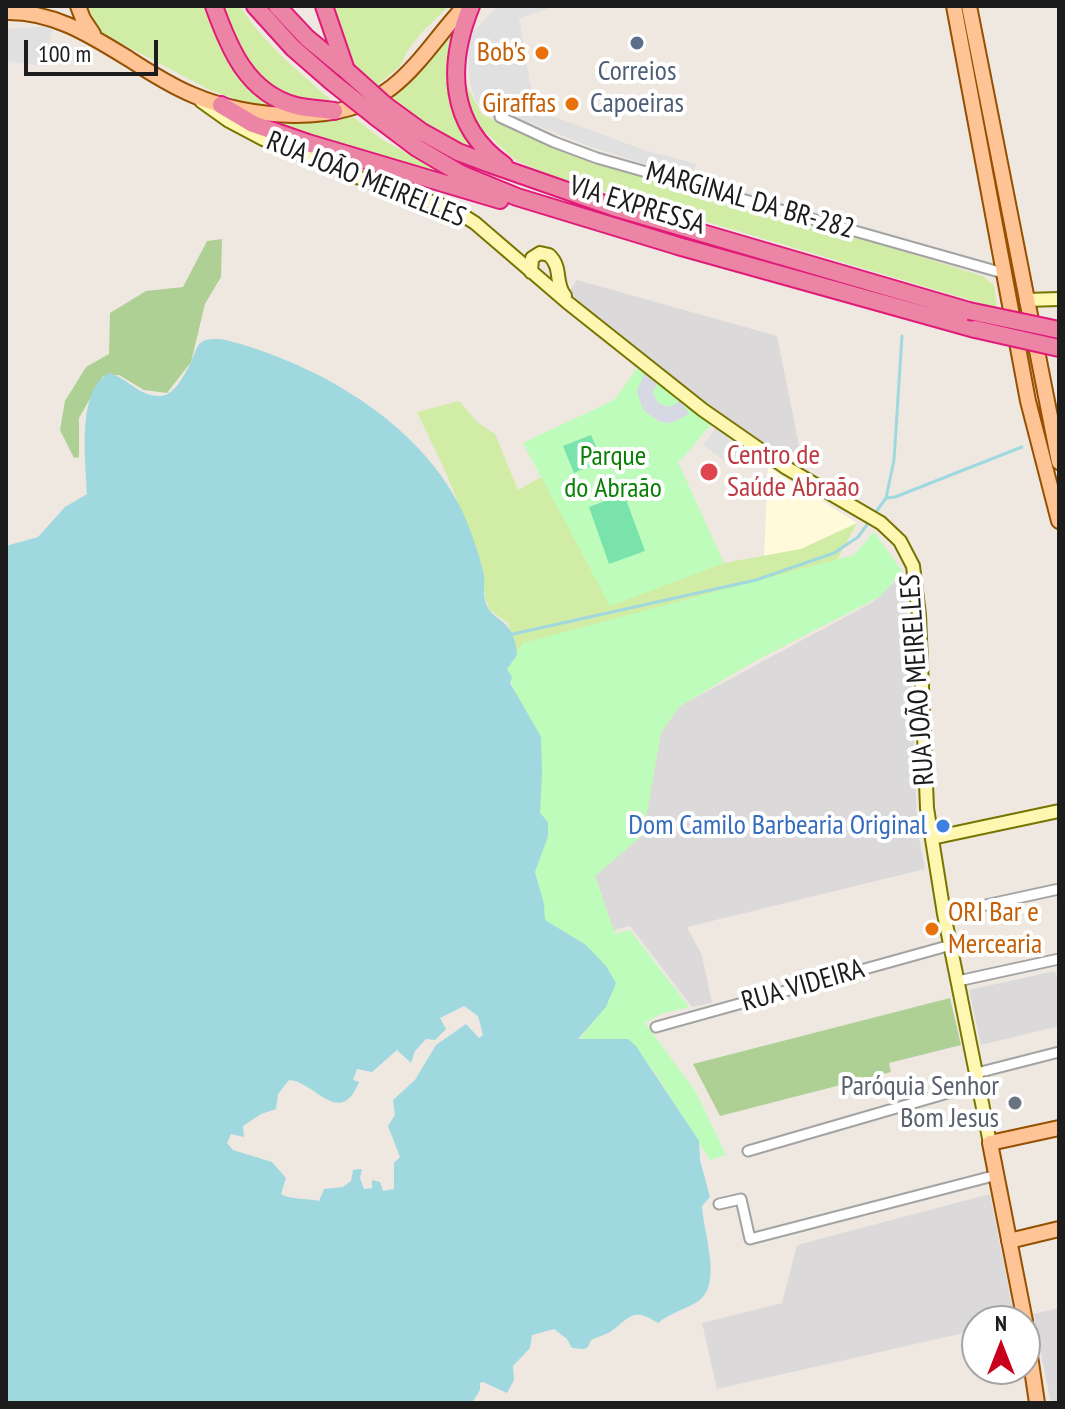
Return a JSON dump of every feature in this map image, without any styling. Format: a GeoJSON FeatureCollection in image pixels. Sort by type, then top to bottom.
{"type":"FeatureCollection","features":[{"type":"Feature","properties":{"kind":"highway"},"geometry":{"type":"LineString","coordinates":[[214,6],[237,62],[256,84],[295,106],[334,111]]}},
{"type":"Feature","properties":{"kind":"highway","name":"VIA EXPRESSA"},"geometry":{"type":"LineString","coordinates":[[255,6],[293,48],[332,82],[458,152],[613,207],[969,311],[1059,330]]}},
{"type":"Feature","properties":{"kind":"highway","name":"VIA EXPRESSA"},"geometry":{"type":"LineString","coordinates":[[277,6],[307,38],[347,71],[380,111],[417,148],[461,174],[517,197],[584,217],[975,329],[1059,348]]}},
{"type":"Feature","properties":{"kind":"highway"},"geometry":{"type":"LineString","coordinates":[[324,6],[347,71]]}},
{"type":"Feature","properties":{"kind":"highway"},"geometry":{"type":"LineString","coordinates":[[468,6],[456,59],[455,81],[459,104],[482,144],[515,173]]}},
{"type":"Feature","properties":{"kind":"highway"},"geometry":{"type":"LineString","coordinates":[[221,105],[253,124],[308,143],[532,208],[584,217]]}},
{"type":"Feature","properties":{"kind":"main road"},"geometry":{"type":"LineString","coordinates":[[78,6],[83,19],[99,40]]}},
{"type":"Feature","properties":{"kind":"main road"},"geometry":{"type":"LineString","coordinates":[[6,12],[30,13],[71,25],[192,95],[221,105],[288,115],[334,111],[363,104],[390,89],[468,6]]}},
{"type":"Feature","properties":{"kind":"main road"},"geometry":{"type":"LineString","coordinates":[[954,6],[1028,401],[1059,521]]}},
{"type":"Feature","properties":{"kind":"main road"},"geometry":{"type":"LineString","coordinates":[[969,6],[1059,462]]}},
{"type":"Feature","properties":{"kind":"main road"},"geometry":{"type":"LineString","coordinates":[[6,23],[44,16]]}},
{"type":"Feature","properties":{"kind":"main road","name":"RUA JOÃO MEIRELLES"},"geometry":{"type":"LineString","coordinates":[[192,95],[229,121],[263,139],[365,180],[453,209],[475,223],[567,302],[739,436],[881,523],[900,541],[913,566],[921,650],[924,778],[944,914],[1022,1305]]}},
{"type":"Feature","properties":{"kind":"main road"},"geometry":{"type":"LineString","coordinates":[[531,272],[532,258],[540,253],[549,255],[559,268],[560,291],[567,302]]}},
{"type":"Feature","properties":{"kind":"main road"},"geometry":{"type":"LineString","coordinates":[[1003,273],[1021,279]]}},
{"type":"Feature","properties":{"kind":"main road"},"geometry":{"type":"LineString","coordinates":[[1026,300],[1059,299]]}},
{"type":"Feature","properties":{"kind":"main road"},"geometry":{"type":"LineString","coordinates":[[932,838],[1059,811]]}},
{"type":"Feature","properties":{"kind":"main road"},"geometry":{"type":"LineString","coordinates":[[990,1143],[1059,1128]]}},
{"type":"Feature","properties":{"kind":"main road"},"geometry":{"type":"LineString","coordinates":[[1009,1241],[1059,1229]]}},
{"type":"Feature","properties":{"kind":"street","name":"MARGINAL DA BR-282"},"geometry":{"type":"LineString","coordinates":[[500,117],[597,158],[1003,273]]}},
{"type":"Feature","properties":{"kind":"street"},"geometry":{"type":"LineString","coordinates":[[944,914],[1059,889]]}},
{"type":"Feature","properties":{"kind":"street","name":"RUA VIDEIRA"},"geometry":{"type":"LineString","coordinates":[[656,1027],[951,945]]}},
{"type":"Feature","properties":{"kind":"street"},"geometry":{"type":"LineString","coordinates":[[958,981],[1059,959]]}},
{"type":"Feature","properties":{"kind":"street"},"geometry":{"type":"LineString","coordinates":[[748,1151],[1059,1052]]}},
{"type":"Feature","properties":{"kind":"street"},"geometry":{"type":"LineString","coordinates":[[719,1204],[741,1199],[750,1239],[997,1175]]}},
{"type":"Feature","properties":{"kind":"shaded area"},"geometry":{"type":"Polygon","coordinates":[[[498,6],[555,6],[519,18],[530,84],[544,113],[644,150],[696,164],[691,179],[586,145],[506,113],[508,105],[485,111],[476,101],[470,85],[468,46],[472,33],[498,6]]]}},
{"type":"Feature","properties":{"kind":"shaded area"},"geometry":{"type":"Polygon","coordinates":[[[53,26],[45,66],[6,61],[6,29],[53,26]]]}},
{"type":"Feature","properties":{"kind":"shaded area"},"geometry":{"type":"Polygon","coordinates":[[[577,280],[777,336],[804,470],[743,433],[566,296],[577,280]]]}},
{"type":"Feature","properties":{"kind":"shaded area"},"geometry":{"type":"Polygon","coordinates":[[[645,372],[657,382],[653,393],[658,403],[670,407],[680,401],[689,414],[671,423],[660,422],[643,410],[637,391],[645,372]]]}},
{"type":"Feature","properties":{"kind":"shaded area"},"geometry":{"type":"Polygon","coordinates":[[[717,426],[748,450],[734,468],[703,445],[717,426]]]}},
{"type":"Feature","properties":{"kind":"shaded area"},"geometry":{"type":"Polygon","coordinates":[[[768,467],[857,523],[801,549],[764,556],[768,467]]]}},
{"type":"Feature","properties":{"kind":"shaded area"},"geometry":{"type":"Polygon","coordinates":[[[902,575],[911,654],[917,828],[925,869],[687,927],[702,956],[712,1003],[692,1007],[630,926],[613,930],[595,876],[647,831],[646,816],[661,732],[680,706],[873,602],[902,575]]]}},
{"type":"Feature","properties":{"kind":"shaded area"},"geometry":{"type":"Polygon","coordinates":[[[1055,971],[1059,985],[1059,1026],[981,1045],[969,990],[1055,971]]]}},
{"type":"Feature","properties":{"kind":"shaded area"},"geometry":{"type":"Polygon","coordinates":[[[990,1194],[1012,1305],[961,1305],[961,1334],[717,1389],[702,1323],[782,1303],[797,1245],[990,1194]]]}},
{"type":"Feature","properties":{"kind":"shaded area"},"geometry":{"type":"Polygon","coordinates":[[[1059,1308],[1059,1403],[1051,1403],[1041,1354],[1041,1312],[1059,1308]]]}},
{"type":"Feature","properties":{"kind":"green space"},"geometry":{"type":"Polygon","coordinates":[[[81,6],[210,6],[219,35],[285,109],[244,102],[210,90],[98,31],[81,6]]]}},
{"type":"Feature","properties":{"kind":"green space"},"geometry":{"type":"Polygon","coordinates":[[[224,6],[240,6],[270,44],[331,100],[317,103],[278,93],[242,62],[224,6]]]}},
{"type":"Feature","properties":{"kind":"green space"},"geometry":{"type":"Polygon","coordinates":[[[330,6],[449,6],[421,33],[400,66],[375,87],[352,59],[330,6]]]}},
{"type":"Feature","properties":{"kind":"green space"},"geometry":{"type":"Polygon","coordinates":[[[455,31],[449,71],[452,99],[486,158],[445,138],[391,98],[455,31]]]}},
{"type":"Feature","properties":{"kind":"green space"},"geometry":{"type":"Polygon","coordinates":[[[464,60],[467,86],[482,114],[521,134],[592,163],[884,245],[982,276],[994,285],[997,308],[552,176],[515,160],[479,126],[464,94],[464,60]]]}},
{"type":"Feature","properties":{"kind":"green space"},"geometry":{"type":"Polygon","coordinates":[[[348,113],[384,141],[456,178],[407,167],[258,121],[315,121],[348,113]]]}},
{"type":"Feature","properties":{"kind":"green space"},"geometry":{"type":"Polygon","coordinates":[[[222,239],[221,277],[205,304],[191,362],[167,393],[144,390],[119,375],[103,376],[79,418],[79,457],[74,458],[60,430],[65,401],[86,367],[109,354],[110,313],[146,291],[183,287],[207,241],[222,239]]]}},
{"type":"Feature","properties":{"kind":"green space","name":"Parque do Abraão"},"geometry":{"type":"Polygon","coordinates":[[[639,366],[712,424],[678,462],[724,563],[610,606],[523,443],[614,400],[639,366]]]}},
{"type":"Feature","properties":{"kind":"green space"},"geometry":{"type":"Polygon","coordinates":[[[459,401],[477,422],[495,434],[518,490],[543,476],[613,603],[724,563],[801,549],[857,523],[837,560],[831,579],[865,604],[751,663],[680,706],[661,732],[646,818],[647,831],[595,876],[613,929],[617,930],[585,945],[545,920],[535,869],[544,845],[547,820],[540,817],[540,755],[507,671],[517,654],[508,623],[490,610],[485,598],[483,572],[467,525],[417,412],[459,401]]]}},
{"type":"Feature","properties":{"kind":"green space"},"geometry":{"type":"Polygon","coordinates":[[[591,435],[602,461],[574,473],[563,446],[591,435]]]}},
{"type":"Feature","properties":{"kind":"green space"},"geometry":{"type":"Polygon","coordinates":[[[624,494],[645,551],[609,564],[589,507],[624,494]]]}},
{"type":"Feature","properties":{"kind":"green space"},"geometry":{"type":"Polygon","coordinates":[[[874,532],[902,571],[881,596],[751,663],[680,706],[661,732],[646,818],[647,831],[595,876],[615,934],[630,930],[689,1007],[660,1014],[645,1023],[696,1092],[726,1155],[710,1160],[652,1068],[602,1040],[579,1040],[610,1000],[586,945],[546,921],[535,869],[547,840],[547,821],[540,813],[541,737],[513,687],[507,669],[523,643],[854,555],[874,532]]]}},
{"type":"Feature","properties":{"kind":"green space"},"geometry":{"type":"Polygon","coordinates":[[[950,998],[961,1045],[889,1063],[891,1072],[720,1116],[693,1064],[950,998]]]}},
{"type":"Feature","properties":{"kind":"water"},"geometry":{"type":"Polygon","coordinates":[[[221,339],[289,362],[356,397],[414,444],[438,471],[457,501],[480,558],[488,607],[512,633],[515,642],[517,655],[507,669],[512,677],[510,683],[541,737],[540,813],[548,822],[548,836],[535,872],[545,920],[586,945],[606,966],[616,983],[606,1007],[578,1039],[628,1039],[636,1046],[699,1141],[700,1160],[710,1197],[702,1206],[711,1271],[705,1294],[697,1302],[658,1323],[642,1315],[632,1316],[610,1332],[591,1340],[584,1349],[572,1348],[567,1339],[554,1329],[532,1335],[530,1348],[513,1366],[514,1380],[507,1393],[483,1382],[472,1403],[6,1403],[6,546],[38,537],[65,507],[87,494],[85,428],[87,410],[99,382],[109,373],[145,393],[164,395],[186,373],[200,343],[221,339]],[[464,1006],[440,1018],[446,1029],[435,1040],[426,1039],[415,1051],[411,1063],[397,1050],[372,1072],[357,1069],[353,1080],[359,1082],[344,1102],[336,1103],[289,1080],[278,1094],[276,1109],[261,1114],[243,1126],[244,1137],[231,1134],[227,1143],[233,1150],[272,1162],[286,1178],[281,1194],[290,1197],[319,1201],[324,1189],[343,1187],[351,1181],[353,1170],[362,1169],[360,1178],[364,1189],[372,1188],[372,1180],[380,1182],[383,1191],[394,1189],[394,1163],[400,1157],[388,1126],[395,1115],[393,1100],[415,1080],[436,1045],[466,1024],[479,1038],[483,1035],[478,1016],[464,1006]]]}},
{"type":"Feature","properties":{"kind":"waterway"},"geometry":{"type":"LineString","coordinates":[[886,498],[894,460],[902,336]]}},
{"type":"Feature","properties":{"kind":"waterway"},"geometry":{"type":"LineString","coordinates":[[873,516],[886,498],[1022,447]]}},
{"type":"Feature","properties":{"kind":"waterway"},"geometry":{"type":"LineString","coordinates":[[513,634],[756,580],[834,553],[858,537],[869,522]]}},
{"type":"Feature","properties":{"kind":"place","name":"Correios Capoeiras"},"geometry":{"type":"Point","coordinates":[637,43]}},
{"type":"Feature","properties":{"kind":"place","name":"Bob's"},"geometry":{"type":"Point","coordinates":[542,53]}},
{"type":"Feature","properties":{"kind":"place","name":"Giraffas"},"geometry":{"type":"Point","coordinates":[572,104]}},
{"type":"Feature","properties":{"kind":"place","name":"Centro de Saúde Abraão"},"geometry":{"type":"Point","coordinates":[709,472]}},
{"type":"Feature","properties":{"kind":"place","name":"Dom Camilo Barbearia Original"},"geometry":{"type":"Point","coordinates":[943,826]}},
{"type":"Feature","properties":{"kind":"place","name":"ORI Bar e Mercearia"},"geometry":{"type":"Point","coordinates":[932,929]}},
{"type":"Feature","properties":{"kind":"place","name":"Paróquia Senhor Bom Jesus"},"geometry":{"type":"Point","coordinates":[1015,1103]}}]}
